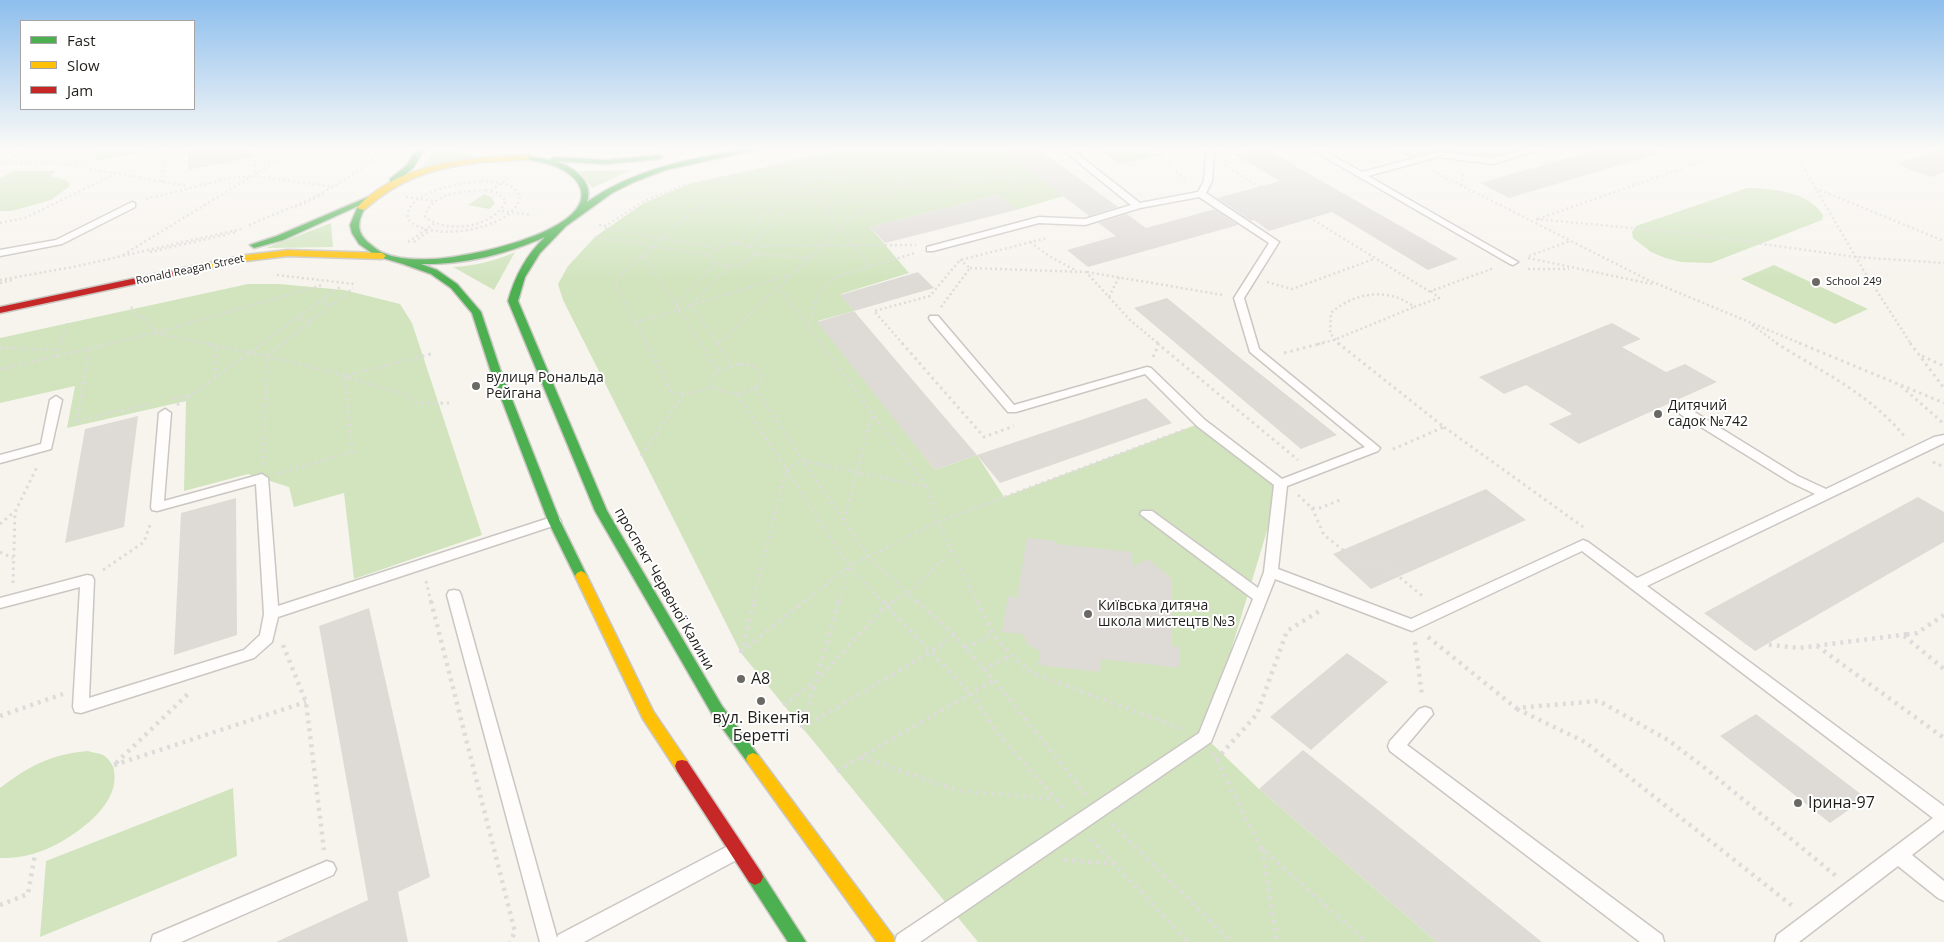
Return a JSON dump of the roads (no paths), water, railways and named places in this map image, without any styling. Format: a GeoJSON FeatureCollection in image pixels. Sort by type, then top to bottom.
{"type":"FeatureCollection","features":[{"type":"Feature","properties":{"kind":"main road","name":"Ronald Reagan Street"},"geometry":{"type":"LineString","coordinates":[[58,286],[280,238],[368,199],[379,192]]}},
{"type":"Feature","properties":{"kind":"main road"},"geometry":{"type":"LineString","coordinates":[[576,214],[584,203],[586,192]]}},
{"type":"Feature","properties":{"kind":"main road"},"geometry":{"type":"LineString","coordinates":[[368,199],[356,216],[354,230],[360,243],[382,256],[403,254],[455,260],[496,253],[533,241],[562,226],[608,192]]}},
{"type":"Feature","properties":{"kind":"main road","name":"проспект Червоної Калини"},"geometry":{"type":"LineString","coordinates":[[562,226],[536,249],[522,268],[513,301],[601,511],[717,710],[887,942]]}},
{"type":"Feature","properties":{"kind":"main road","name":"Ronald Reagan Street"},"geometry":{"type":"LineString","coordinates":[[0,310],[246,258],[306,253],[382,256]]}},
{"type":"Feature","properties":{"kind":"main road"},"geometry":{"type":"LineString","coordinates":[[403,254],[454,286],[476,312],[495,370],[554,521],[648,715],[736,851],[798,942]]}},
{"type":"Feature","properties":{"kind":"lane"},"geometry":{"type":"LineString","coordinates":[[1120,192],[1138,206]]}},
{"type":"Feature","properties":{"kind":"lane"},"geometry":{"type":"LineString","coordinates":[[1391,192],[1514,262]]}},
{"type":"Feature","properties":{"kind":"lane"},"geometry":{"type":"LineString","coordinates":[[904,942],[1205,737],[1271,572],[1288,487],[1312,472],[1374,448],[1254,350],[1239,298],[1274,242],[1201,194],[1138,206],[1084,222],[1039,220],[930,249]]}},
{"type":"Feature","properties":{"kind":"lane"},"geometry":{"type":"LineString","coordinates":[[0,253],[59,242],[132,205]]}},
{"type":"Feature","properties":{"kind":"lane"},"geometry":{"type":"LineString","coordinates":[[934,318],[1012,409],[1147,370],[1201,423],[1288,487]]}},
{"type":"Feature","properties":{"kind":"lane"},"geometry":{"type":"LineString","coordinates":[[0,459],[47,446],[56,400]]}},
{"type":"Feature","properties":{"kind":"lane"},"geometry":{"type":"LineString","coordinates":[[1684,411],[1794,479],[1827,494]]}},
{"type":"Feature","properties":{"kind":"lane"},"geometry":{"type":"LineString","coordinates":[[6,602],[86,580],[81,707],[249,654],[267,638],[271,614],[262,478],[157,507],[164,414]]}},
{"type":"Feature","properties":{"kind":"lane"},"geometry":{"type":"LineString","coordinates":[[1636,585],[1938,440],[1944,439]]}},
{"type":"Feature","properties":{"kind":"lane"},"geometry":{"type":"LineString","coordinates":[[1147,514],[1261,598]]}},
{"type":"Feature","properties":{"kind":"lane"},"geometry":{"type":"LineString","coordinates":[[271,614],[554,521]]}},
{"type":"Feature","properties":{"kind":"lane"},"geometry":{"type":"LineString","coordinates":[[1271,572],[1412,624],[1583,545],[1944,816]]}},
{"type":"Feature","properties":{"kind":"lane"},"geometry":{"type":"LineString","coordinates":[[454,595],[549,942]]}},
{"type":"Feature","properties":{"kind":"lane"},"geometry":{"type":"LineString","coordinates":[[1425,714],[1396,746],[1655,942]]}},
{"type":"Feature","properties":{"kind":"lane"},"geometry":{"type":"LineString","coordinates":[[1784,942],[1944,820]]}},
{"type":"Feature","properties":{"kind":"lane"},"geometry":{"type":"LineString","coordinates":[[564,942],[736,851]]}},
{"type":"Feature","properties":{"kind":"lane"},"geometry":{"type":"LineString","coordinates":[[1898,855],[1944,892]]}},
{"type":"Feature","properties":{"kind":"lane"},"geometry":{"type":"LineString","coordinates":[[160,942],[326,869]]}},
{"type":"Feature","properties":{"kind":"place","name":"School 249"},"geometry":{"type":"Point","coordinates":[1816,282]}},
{"type":"Feature","properties":{"kind":"place","name":"вулиця Рональда Рейгана"},"geometry":{"type":"Point","coordinates":[476,386]}},
{"type":"Feature","properties":{"kind":"place","name":"Дитячий садок №742"},"geometry":{"type":"Point","coordinates":[1658,414]}},
{"type":"Feature","properties":{"kind":"place","name":"Київська дитяча школа мистецтв №3"},"geometry":{"type":"Point","coordinates":[1088,614]}},
{"type":"Feature","properties":{"kind":"place","name":"А8"},"geometry":{"type":"Point","coordinates":[741,679]}},
{"type":"Feature","properties":{"kind":"place","name":"вул. Вікентія Беретті"},"geometry":{"type":"Point","coordinates":[761,701]}},
{"type":"Feature","properties":{"kind":"place","name":"Ірина-97"},"geometry":{"type":"Point","coordinates":[1798,803]}}]}
